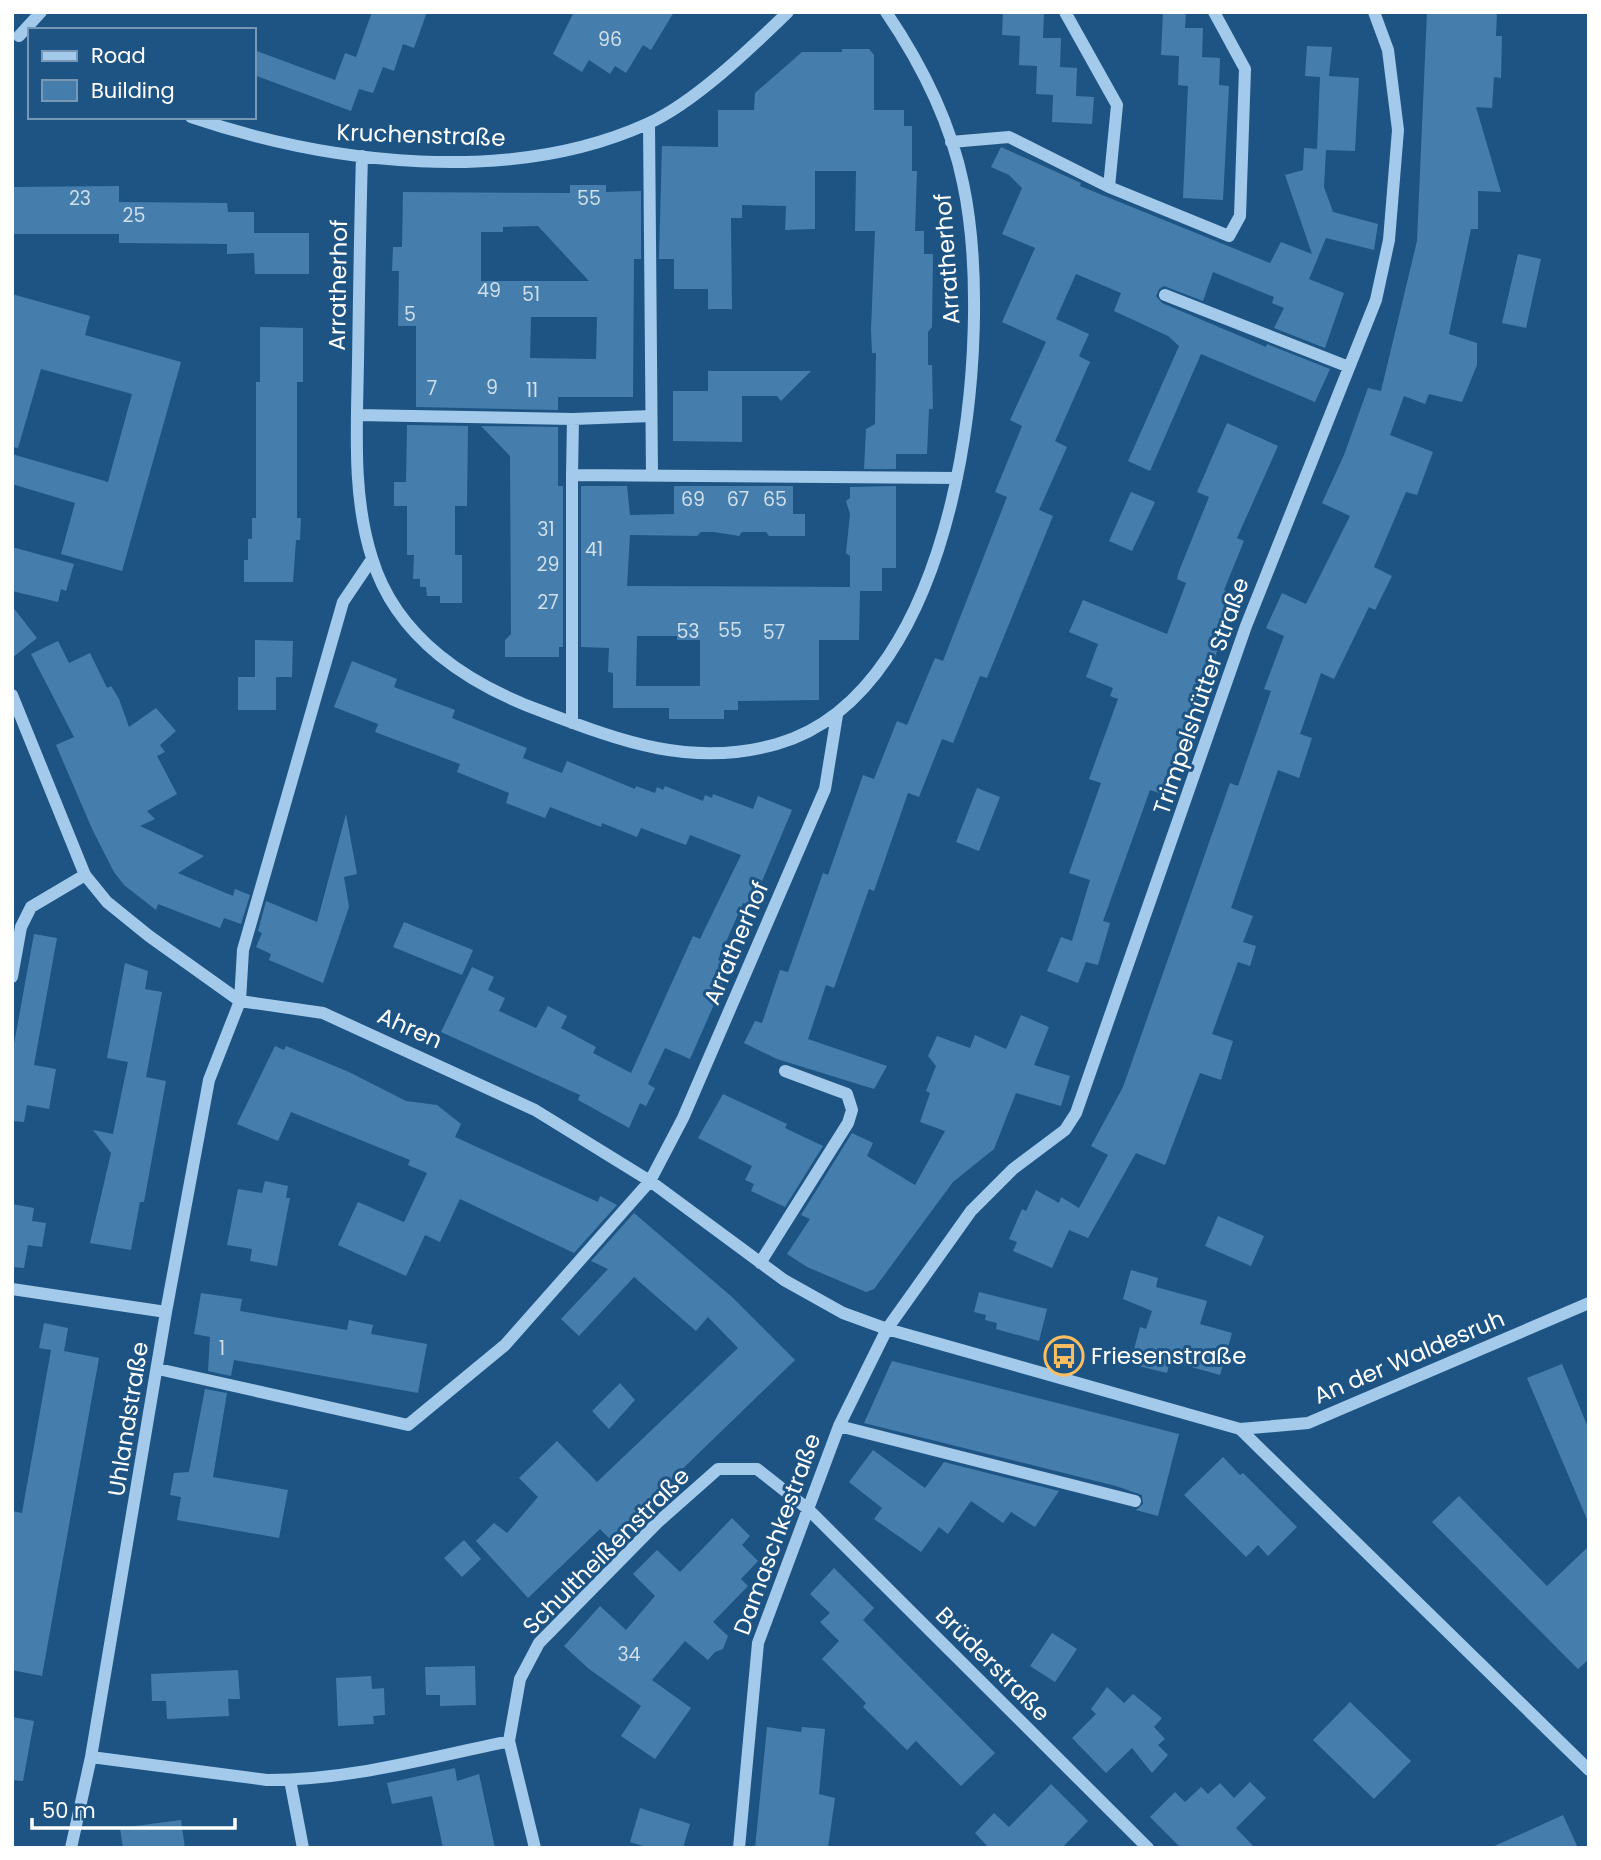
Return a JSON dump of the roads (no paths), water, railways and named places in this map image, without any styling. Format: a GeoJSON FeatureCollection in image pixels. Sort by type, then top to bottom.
{"type":"FeatureCollection","features":[{"type":"Feature","properties":{"kind":"street"},"geometry":{"type":"LineString","coordinates":[[20,37],[41,12]]}},
{"type":"Feature","properties":{"kind":"street","name":"Kruchenstraße"},"geometry":{"type":"LineString","coordinates":[[197,119],[261,140],[362,156],[507,162],[582,147],[649,124],[706,86],[788,12]]}},
{"type":"Feature","properties":{"kind":"street","name":"Arratherhof"},"geometry":{"type":"LineString","coordinates":[[362,156],[357,415],[361,508],[372,559],[387,594],[406,623],[434,653],[482,684],[572,723],[660,751],[705,754],[780,744],[837,715],[872,682],[916,605],[939,543],[957,478],[974,358],[973,278],[963,181],[938,97],[886,12]]}},
{"type":"Feature","properties":{"kind":"street"},"geometry":{"type":"LineString","coordinates":[[1065,12],[1117,105],[1109,187]]}},
{"type":"Feature","properties":{"kind":"street"},"geometry":{"type":"LineString","coordinates":[[951,142],[1009,137],[1109,187],[1229,236],[1240,216],[1245,69],[1214,12]]}},
{"type":"Feature","properties":{"kind":"street","name":"Trimpelshütter Straße"},"geometry":{"type":"LineString","coordinates":[[887,1329],[971,1211],[1013,1170],[1065,1130],[1076,1113],[1246,626],[1376,300],[1385,262],[1398,130],[1388,50],[1374,12]]}},
{"type":"Feature","properties":{"kind":"street"},"geometry":{"type":"LineString","coordinates":[[649,124],[652,475]]}},
{"type":"Feature","properties":{"kind":"street"},"geometry":{"type":"LineString","coordinates":[[1165,295],[1349,367]]}},
{"type":"Feature","properties":{"kind":"street"},"geometry":{"type":"LineString","coordinates":[[357,415],[573,419],[651,416]]}},
{"type":"Feature","properties":{"kind":"street"},"geometry":{"type":"LineString","coordinates":[[572,723],[573,419]]}},
{"type":"Feature","properties":{"kind":"street"},"geometry":{"type":"LineString","coordinates":[[572,475],[957,478]]}},
{"type":"Feature","properties":{"kind":"street","name":"Uhlandstraße"},"geometry":{"type":"LineString","coordinates":[[71,1848],[91,1757],[166,1312],[209,1080],[240,1001],[243,950],[343,602],[372,559]]}},
{"type":"Feature","properties":{"kind":"street","name":"Ahren"},"geometry":{"type":"LineString","coordinates":[[12,695],[85,875],[107,902],[149,936],[240,1001],[323,1013],[408,1049],[536,1110],[650,1181],[784,1280],[843,1313],[887,1329]]}},
{"type":"Feature","properties":{"kind":"street","name":"Arratherhof"},"geometry":{"type":"LineString","coordinates":[[158,1369],[408,1425],[505,1345],[650,1181],[715,1045],[825,789],[837,715]]}},
{"type":"Feature","properties":{"kind":"street"},"geometry":{"type":"LineString","coordinates":[[12,977],[21,928],[31,907],[85,875]]}},
{"type":"Feature","properties":{"kind":"street"},"geometry":{"type":"LineString","coordinates":[[760,1263],[848,1123],[852,1110],[847,1094],[785,1071]]}},
{"type":"Feature","properties":{"kind":"street"},"geometry":{"type":"LineString","coordinates":[[12,1289],[166,1312]]}},
{"type":"Feature","properties":{"kind":"street","name":"An der Waldesruh"},"geometry":{"type":"LineString","coordinates":[[1240,1429],[1308,1423],[1589,1303]]}},
{"type":"Feature","properties":{"kind":"street"},"geometry":{"type":"LineString","coordinates":[[887,1329],[1240,1429],[1589,1770]]}},
{"type":"Feature","properties":{"kind":"street","name":"Damaschkestraße"},"geometry":{"type":"LineString","coordinates":[[739,1848],[758,1643],[839,1426],[887,1329]]}},
{"type":"Feature","properties":{"kind":"street"},"geometry":{"type":"LineString","coordinates":[[839,1426],[1135,1501]]}},
{"type":"Feature","properties":{"kind":"street","name":"Schultheißenstraße"},"geometry":{"type":"LineString","coordinates":[[535,1848],[509,1741],[520,1679],[539,1643],[657,1523],[718,1469],[757,1469],[808,1509]]}},
{"type":"Feature","properties":{"kind":"street","name":"Brüderstraße"},"geometry":{"type":"LineString","coordinates":[[808,1509],[1148,1848]]}},
{"type":"Feature","properties":{"kind":"street"},"geometry":{"type":"LineString","coordinates":[[91,1757],[267,1780],[290,1780],[370,1770],[509,1741]]}},
{"type":"Feature","properties":{"kind":"street"},"geometry":{"type":"LineString","coordinates":[[290,1780],[303,1848]]}},
{"type":"Feature","properties":{"kind":"place","name":"Friesenstraße"},"geometry":{"type":"Point","coordinates":[1064,1356]}}]}
